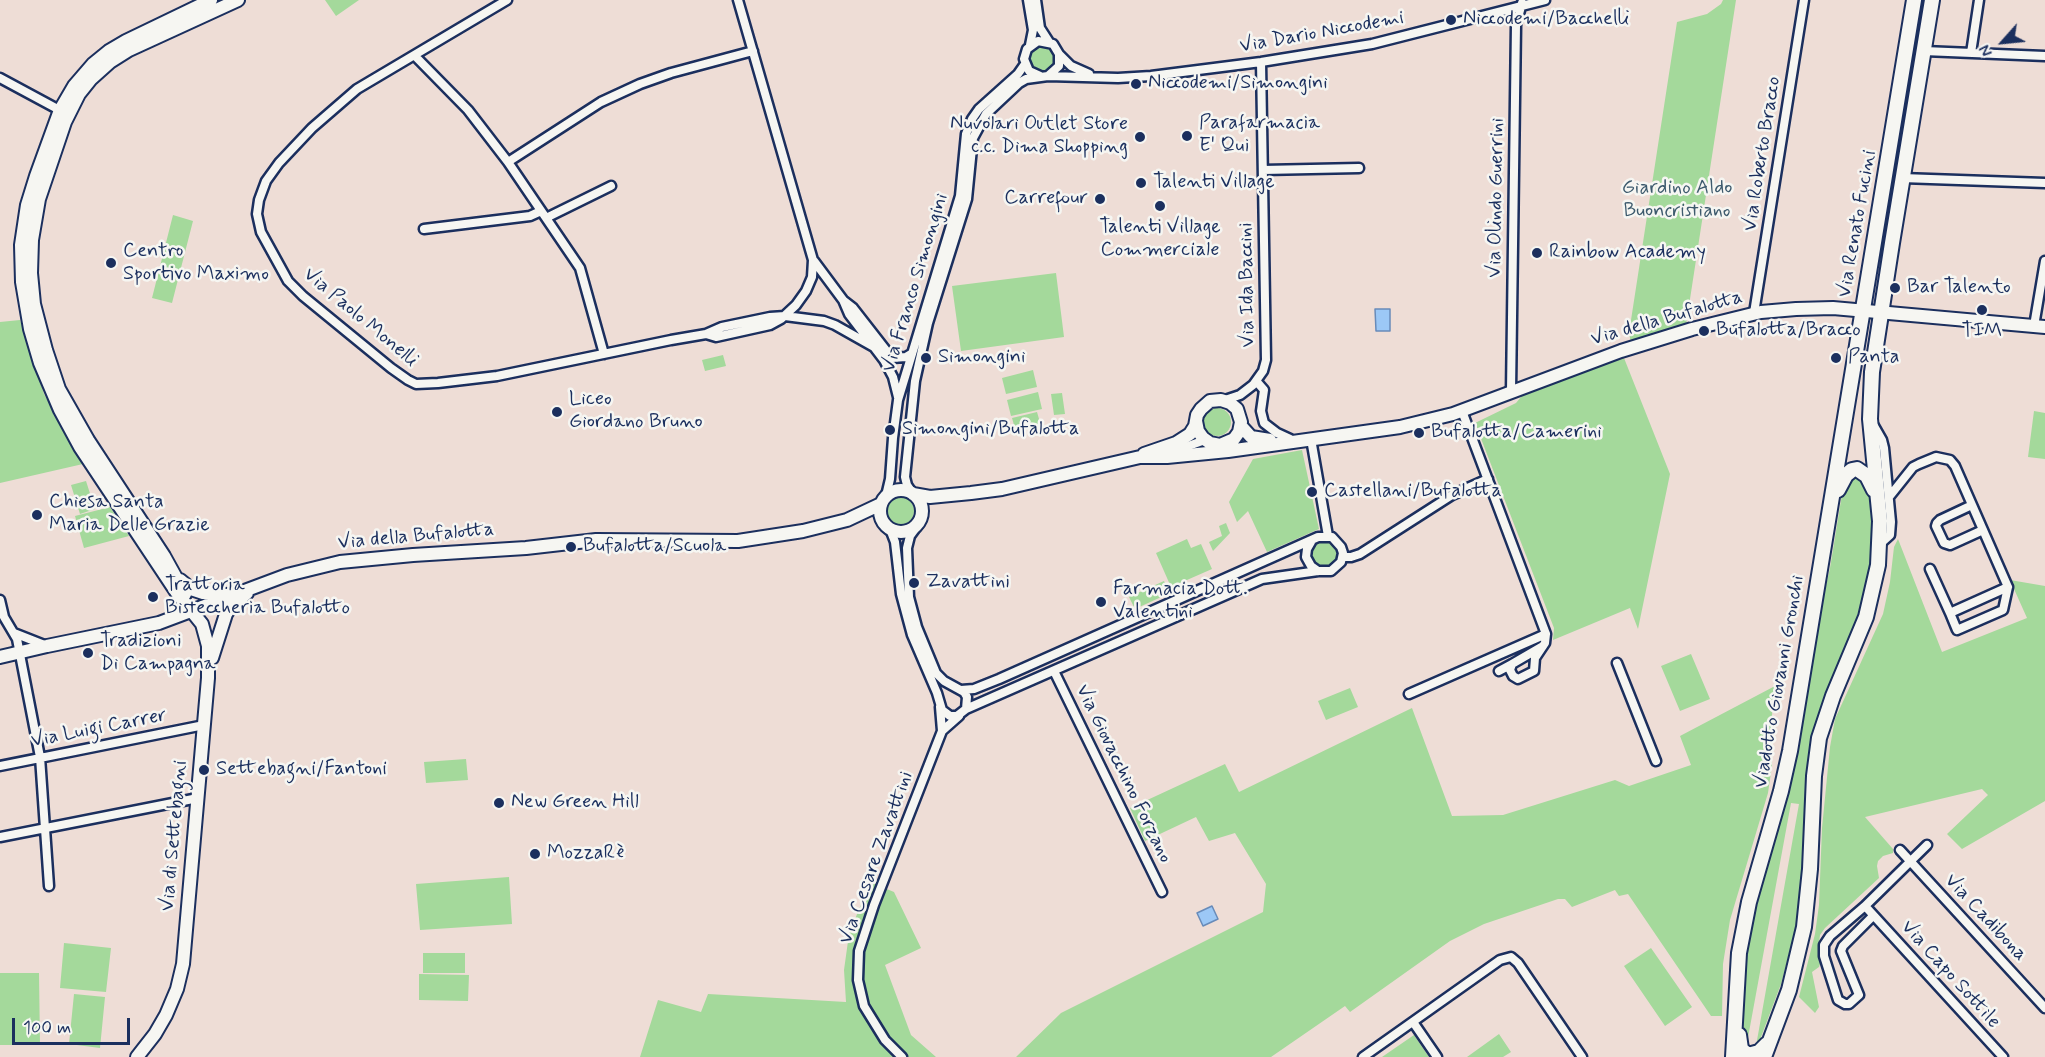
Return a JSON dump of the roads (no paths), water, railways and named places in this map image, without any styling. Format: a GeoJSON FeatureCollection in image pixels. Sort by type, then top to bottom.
{"type":"FeatureCollection","features":[{"type":"Feature","properties":{"kind":"main road","name":"Via Renato Fucini"},"geometry":{"type":"LineString","coordinates":[[1863,311],[1914,0]]}},
{"type":"Feature","properties":{"kind":"main road","name":"Via Renato Fucini"},"geometry":{"type":"LineString","coordinates":[[1881,313],[1932,0]]}},
{"type":"Feature","properties":{"kind":"main road","name":"Viadotto Giovanni Gronchi"},"geometry":{"type":"LineString","coordinates":[[1733,1057],[1735,997],[1744,923],[1788,759],[1863,311]]}},
{"type":"Feature","properties":{"kind":"main road"},"geometry":{"type":"LineString","coordinates":[[1764,1057],[1797,961],[1807,906],[1817,748],[1829,706],[1870,602],[1875,582],[1880,544],[1870,418],[1872,372],[1881,313]]}},
{"type":"Feature","properties":{"kind":"main road"},"geometry":{"type":"LineString","coordinates":[[1828,526],[1841,483],[1846,475],[1855,469],[1863,472],[1870,480],[1879,513]]}},
{"type":"Feature","properties":{"kind":"main road"},"geometry":{"type":"LineString","coordinates":[[1735,997],[1740,1047],[1748,1055],[1757,1053],[1766,1045],[1781,1013]]}},
{"type":"Feature","properties":{"kind":"street"},"geometry":{"type":"LineString","coordinates":[[193,612],[177,593],[74,436],[47,381],[33,339],[22,282],[23,227],[36,176],[79,79],[109,51],[211,0]]}},
{"type":"Feature","properties":{"kind":"street"},"geometry":{"type":"LineString","coordinates":[[193,612],[177,578],[71,412],[53,374],[37,318],[31,273],[33,225],[64,112],[91,79],[116,57],[138,45],[238,0]]}},
{"type":"Feature","properties":{"kind":"street","name":"Via Paolo Monelli"},"geometry":{"type":"LineString","coordinates":[[507,0],[357,89],[312,128],[279,163],[266,181],[257,208],[261,232],[282,273],[303,296],[402,377],[416,384],[497,376],[705,334],[722,327],[785,316]]}},
{"type":"Feature","properties":{"kind":"street"},"geometry":{"type":"LineString","coordinates":[[738,0],[813,260],[813,271],[806,291],[785,316]]}},
{"type":"Feature","properties":{"kind":"street"},"geometry":{"type":"LineString","coordinates":[[1028,0],[1033,30],[1030,45],[1025,54],[1025,64],[1032,74],[1044,76],[1053,73],[1059,66],[1059,54],[1040,28],[1036,0]]}},
{"type":"Feature","properties":{"kind":"street","name":"Via Dario Niccodemi"},"geometry":{"type":"LineString","coordinates":[[1044,76],[1101,77],[1171,74],[1261,62],[1372,44],[1522,3],[1545,0]]}},
{"type":"Feature","properties":{"kind":"street","name":"Via Roberto Bracco"},"geometry":{"type":"LineString","coordinates":[[1754,313],[1804,0]]}},
{"type":"Feature","properties":{"kind":"street"},"geometry":{"type":"LineString","coordinates":[[1971,53],[1979,0]]}},
{"type":"Feature","properties":{"kind":"street","name":"Via Olindo Guerrini"},"geometry":{"type":"LineString","coordinates":[[1511,391],[1516,38],[1517,19],[1522,3]]}},
{"type":"Feature","properties":{"kind":"street"},"geometry":{"type":"LineString","coordinates":[[1030,45],[1038,41],[1049,42]]}},
{"type":"Feature","properties":{"kind":"street"},"geometry":{"type":"LineString","coordinates":[[508,162],[601,102],[640,84],[671,73],[753,51]]}},
{"type":"Feature","properties":{"kind":"street"},"geometry":{"type":"LineString","coordinates":[[1924,51],[2045,56]]}},
{"type":"Feature","properties":{"kind":"street","name":"Via Dario Niccodemi"},"geometry":{"type":"LineString","coordinates":[[1059,54],[1075,69],[1101,77]]}},
{"type":"Feature","properties":{"kind":"street"},"geometry":{"type":"LineString","coordinates":[[415,56],[468,110],[508,162],[584,276],[604,354]]}},
{"type":"Feature","properties":{"kind":"street","name":"Via Ida Baccini"},"geometry":{"type":"LineString","coordinates":[[1257,382],[1265,364],[1261,62]]}},
{"type":"Feature","properties":{"kind":"street","name":"Via Franco Simongini"},"geometry":{"type":"LineString","coordinates":[[884,500],[891,473],[898,400],[960,196],[964,148],[970,124],[984,104],[1018,74],[1025,64]]}},
{"type":"Feature","properties":{"kind":"street","name":"Via Franco Simongini"},"geometry":{"type":"LineString","coordinates":[[913,494],[906,480],[909,427],[915,381],[922,346],[967,199],[972,142],[976,129],[990,109],[1019,83],[1026,79],[1044,76]]}},
{"type":"Feature","properties":{"kind":"street"},"geometry":{"type":"LineString","coordinates":[[0,78],[64,112]]}},
{"type":"Feature","properties":{"kind":"street","name":"Via Renato Fucini"},"geometry":{"type":"LineString","coordinates":[[1892,143],[1908,146]]}},
{"type":"Feature","properties":{"kind":"street"},"geometry":{"type":"LineString","coordinates":[[1263,170],[1359,168]]}},
{"type":"Feature","properties":{"kind":"street"},"geometry":{"type":"LineString","coordinates":[[1902,178],[2045,183]]}},
{"type":"Feature","properties":{"kind":"street"},"geometry":{"type":"LineString","coordinates":[[424,230],[543,215],[611,186]]}},
{"type":"Feature","properties":{"kind":"street"},"geometry":{"type":"LineString","coordinates":[[1875,240],[1892,243]]}},
{"type":"Feature","properties":{"kind":"street"},"geometry":{"type":"LineString","coordinates":[[813,260],[891,372],[898,400]]}},
{"type":"Feature","properties":{"kind":"street"},"geometry":{"type":"LineString","coordinates":[[2040,327],[2045,261]]}},
{"type":"Feature","properties":{"kind":"street"},"geometry":{"type":"LineString","coordinates":[[843,300],[853,308],[905,375],[909,384],[906,410],[909,427]]}},
{"type":"Feature","properties":{"kind":"street","name":"Via della Bufalotta"},"geometry":{"type":"LineString","coordinates":[[1241,426],[1248,436],[1257,440],[1311,439],[1389,429],[1441,418],[1621,351],[1754,313],[1796,309],[1842,309],[2040,327]]}},
{"type":"Feature","properties":{"kind":"street"},"geometry":{"type":"LineString","coordinates":[[1842,309],[1851,320],[1858,342]]}},
{"type":"Feature","properties":{"kind":"street"},"geometry":{"type":"LineString","coordinates":[[785,316],[824,321],[874,347]]}},
{"type":"Feature","properties":{"kind":"street"},"geometry":{"type":"LineString","coordinates":[[892,358],[906,357],[911,354]]}},
{"type":"Feature","properties":{"kind":"street"},"geometry":{"type":"LineString","coordinates":[[1225,400],[1240,395],[1257,382],[1264,390],[1261,414],[1264,423],[1274,432],[1290,439]]}},
{"type":"Feature","properties":{"kind":"street"},"geometry":{"type":"LineString","coordinates":[[1225,400],[1237,409],[1241,418],[1241,426],[1237,435],[1226,443]]}},
{"type":"Feature","properties":{"kind":"street","name":"Via della Bufalotta"},"geometry":{"type":"LineString","coordinates":[[913,494],[930,497],[1002,489],[1140,457],[1184,439],[1193,430],[1200,409],[1206,403],[1225,400]]}},
{"type":"Feature","properties":{"kind":"street"},"geometry":{"type":"LineString","coordinates":[[1462,411],[1546,634],[1546,642],[1535,658],[1534,671],[1518,679],[1511,687]]}},
{"type":"Feature","properties":{"kind":"street"},"geometry":{"type":"LineString","coordinates":[[1870,418],[1882,440],[1890,497],[1890,532],[1888,539],[1880,544]]}},
{"type":"Feature","properties":{"kind":"street"},"geometry":{"type":"LineString","coordinates":[[1196,421],[1198,431],[1205,440]]}},
{"type":"Feature","properties":{"kind":"street"},"geometry":{"type":"LineString","coordinates":[[893,438],[908,439]]}},
{"type":"Feature","properties":{"kind":"street"},"geometry":{"type":"LineString","coordinates":[[1311,439],[1328,536]]}},
{"type":"Feature","properties":{"kind":"street","name":"Via della Bufalotta"},"geometry":{"type":"LineString","coordinates":[[1140,457],[1298,443],[1311,439]]}},
{"type":"Feature","properties":{"kind":"street","name":"Via della Bufalotta"},"geometry":{"type":"LineString","coordinates":[[1157,457],[1205,440],[1216,444],[1259,447]]}},
{"type":"Feature","properties":{"kind":"street"},"geometry":{"type":"LineString","coordinates":[[1890,497],[1909,472],[1919,464],[1936,457],[1950,460],[1955,466],[2008,587],[2003,610],[1957,630],[1930,569]]}},
{"type":"Feature","properties":{"kind":"street"},"geometry":{"type":"LineString","coordinates":[[1887,470],[1896,475],[1909,472]]}},
{"type":"Feature","properties":{"kind":"street"},"geometry":{"type":"LineString","coordinates":[[1343,557],[1360,554],[1452,495],[1488,479]]}},
{"type":"Feature","properties":{"kind":"street"},"geometry":{"type":"LineString","coordinates":[[920,519],[905,532],[886,526],[880,513],[884,500],[899,490],[913,494],[920,502],[920,519],[910,536],[906,553],[908,582],[914,618],[936,673],[944,681],[959,689],[967,697],[963,712],[950,716],[944,713],[940,704],[945,691],[950,688],[959,689],[974,689],[999,679],[1321,536],[1328,536],[1340,544],[1343,557],[1340,565],[1324,573],[1311,566],[1306,557],[1307,549],[1313,540]]}},
{"type":"Feature","properties":{"kind":"street","name":"Via della Bufalotta"},"geometry":{"type":"LineString","coordinates":[[920,519],[943,502],[971,493]]}},
{"type":"Feature","properties":{"kind":"street","name":"Via della Bufalotta"},"geometry":{"type":"LineString","coordinates":[[0,657],[159,623],[294,573],[323,565],[358,560],[604,540],[738,541],[803,531],[847,520],[884,500]]}},
{"type":"Feature","properties":{"kind":"street"},"geometry":{"type":"LineString","coordinates":[[1972,505],[1940,520],[1936,526],[1944,543],[1950,545],[1983,530]]}},
{"type":"Feature","properties":{"kind":"street","name":"Via della Bufalotta"},"geometry":{"type":"LineString","coordinates":[[847,520],[886,526]]}},
{"type":"Feature","properties":{"kind":"street","name":"Via Cesare Zavattini"},"geometry":{"type":"LineString","coordinates":[[886,526],[895,542],[907,622],[940,704],[942,731],[871,914],[859,951],[858,980],[864,1006],[885,1040],[902,1057]]}},
{"type":"Feature","properties":{"kind":"street","name":"Via Cesare Zavattini"},"geometry":{"type":"LineString","coordinates":[[942,731],[963,712],[1262,579],[1318,571]]}},
{"type":"Feature","properties":{"kind":"street"},"geometry":{"type":"LineString","coordinates":[[177,578],[191,589],[203,593],[234,595]]}},
{"type":"Feature","properties":{"kind":"street"},"geometry":{"type":"LineString","coordinates":[[1950,613],[2008,587]]}},
{"type":"Feature","properties":{"kind":"street"},"geometry":{"type":"LineString","coordinates":[[209,668],[226,614],[253,588]]}},
{"type":"Feature","properties":{"kind":"street"},"geometry":{"type":"LineString","coordinates":[[0,600],[4,617],[14,633],[19,652],[40,757],[49,886]]}},
{"type":"Feature","properties":{"kind":"street","name":"Via di Settebagni"},"geometry":{"type":"LineString","coordinates":[[137,1057],[166,1015],[179,980],[184,946],[209,668],[206,632],[193,612]]}},
{"type":"Feature","properties":{"kind":"street"},"geometry":{"type":"LineString","coordinates":[[14,633],[47,646]]}},
{"type":"Feature","properties":{"kind":"street"},"geometry":{"type":"LineString","coordinates":[[1409,694],[1546,634]]}},
{"type":"Feature","properties":{"kind":"street"},"geometry":{"type":"LineString","coordinates":[[1499,671],[1543,646]]}},
{"type":"Feature","properties":{"kind":"street"},"geometry":{"type":"LineString","coordinates":[[1512,663],[1510,672],[1518,679]]}},
{"type":"Feature","properties":{"kind":"street"},"geometry":{"type":"LineString","coordinates":[[1617,663],[1656,761]]}},
{"type":"Feature","properties":{"kind":"street","name":"Via Giovacchino Forzano"},"geometry":{"type":"LineString","coordinates":[[1054,671],[1162,892]]}},
{"type":"Feature","properties":{"kind":"street","name":"Via Luigi Carrer"},"geometry":{"type":"LineString","coordinates":[[0,766],[204,725]]}},
{"type":"Feature","properties":{"kind":"street"},"geometry":{"type":"LineString","coordinates":[[0,837],[198,798]]}},
{"type":"Feature","properties":{"kind":"street"},"geometry":{"type":"LineString","coordinates":[[1865,906],[1927,845]]}},
{"type":"Feature","properties":{"kind":"street","name":"Via Cadibona"},"geometry":{"type":"LineString","coordinates":[[1900,850],[2045,1008]]}},
{"type":"Feature","properties":{"kind":"street","name":"Via Capo Sottile"},"geometry":{"type":"LineString","coordinates":[[1873,916],[1842,948],[1842,957],[1859,995],[1853,1002],[1841,1003],[1836,996],[1824,956],[1824,945],[1830,936],[1865,906],[2003,1057]]}},
{"type":"Feature","properties":{"kind":"street"},"geometry":{"type":"LineString","coordinates":[[1363,1057],[1500,960],[1511,957],[1518,963],[1582,1057]]}},
{"type":"Feature","properties":{"kind":"street"},"geometry":{"type":"LineString","coordinates":[[1413,1022],[1437,1057]]}},
{"type":"Feature","properties":{"kind":"water"},"geometry":{"type":"Polygon","coordinates":[[[1375,309],[1390,309],[1390,331],[1376,331],[1375,309]]]}},
{"type":"Feature","properties":{"kind":"water"},"geometry":{"type":"Polygon","coordinates":[[[1212,906],[1218,919],[1203,926],[1197,913],[1212,906]]]}},
{"type":"Feature","properties":{"kind":"place","name":"Niccodemi/Bacchelli"},"geometry":{"type":"Point","coordinates":[1451,20]}},
{"type":"Feature","properties":{"kind":"place","name":"Niccodemi/Simongini"},"geometry":{"type":"Point","coordinates":[1136,84]}},
{"type":"Feature","properties":{"kind":"place","name":"Parafarmacia E' Qui"},"geometry":{"type":"Point","coordinates":[1187,136]}},
{"type":"Feature","properties":{"kind":"place","name":"Nuvolari Outlet Store c.c. Dima Shopping"},"geometry":{"type":"Point","coordinates":[1140,137]}},
{"type":"Feature","properties":{"kind":"place","name":"Talenti Village"},"geometry":{"type":"Point","coordinates":[1141,183]}},
{"type":"Feature","properties":{"kind":"place","name":"Carrefour"},"geometry":{"type":"Point","coordinates":[1100,199]}},
{"type":"Feature","properties":{"kind":"place","name":"Talenti Village Commerciale"},"geometry":{"type":"Point","coordinates":[1160,206]}},
{"type":"Feature","properties":{"kind":"place","name":"Rainbow Academy"},"geometry":{"type":"Point","coordinates":[1537,253]}},
{"type":"Feature","properties":{"kind":"place","name":"Centro Sportivo Maximo"},"geometry":{"type":"Point","coordinates":[111,263]}},
{"type":"Feature","properties":{"kind":"place","name":"Bar Talento"},"geometry":{"type":"Point","coordinates":[1895,288]}},
{"type":"Feature","properties":{"kind":"place","name":"TIM"},"geometry":{"type":"Point","coordinates":[1982,310]}},
{"type":"Feature","properties":{"kind":"place","name":"Bufalotta/Bracco"},"geometry":{"type":"Point","coordinates":[1704,331]}},
{"type":"Feature","properties":{"kind":"place","name":"Simongini"},"geometry":{"type":"Point","coordinates":[926,358]}},
{"type":"Feature","properties":{"kind":"place","name":"Panta"},"geometry":{"type":"Point","coordinates":[1836,358]}},
{"type":"Feature","properties":{"kind":"place","name":"Liceo Giordano Bruno"},"geometry":{"type":"Point","coordinates":[557,412]}},
{"type":"Feature","properties":{"kind":"place","name":"Simongini/Bufalotta"},"geometry":{"type":"Point","coordinates":[890,430]}},
{"type":"Feature","properties":{"kind":"place","name":"Bufalotta/Camerini"},"geometry":{"type":"Point","coordinates":[1419,433]}},
{"type":"Feature","properties":{"kind":"place","name":"Castellani/Bufalotta"},"geometry":{"type":"Point","coordinates":[1312,492]}},
{"type":"Feature","properties":{"kind":"place","name":"Chiesa Santa Maria Delle Grazie"},"geometry":{"type":"Point","coordinates":[37,515]}},
{"type":"Feature","properties":{"kind":"place","name":"Bufalotta/Scuola"},"geometry":{"type":"Point","coordinates":[571,547]}},
{"type":"Feature","properties":{"kind":"place","name":"Zavattini"},"geometry":{"type":"Point","coordinates":[914,583]}},
{"type":"Feature","properties":{"kind":"place","name":"Trattoria Bisteccheria Bufalotto"},"geometry":{"type":"Point","coordinates":[153,597]}},
{"type":"Feature","properties":{"kind":"place","name":"Farmacia Dott. Valentini"},"geometry":{"type":"Point","coordinates":[1101,602]}},
{"type":"Feature","properties":{"kind":"place","name":"Tradizioni Di Campagna"},"geometry":{"type":"Point","coordinates":[88,653]}},
{"type":"Feature","properties":{"kind":"place","name":"Settebagni/Fantoni"},"geometry":{"type":"Point","coordinates":[204,770]}},
{"type":"Feature","properties":{"kind":"place","name":"New Green Hill"},"geometry":{"type":"Point","coordinates":[499,803]}},
{"type":"Feature","properties":{"kind":"place","name":"MozzaRè"},"geometry":{"type":"Point","coordinates":[535,854]}},
{"type":"Feature","properties":{"kind":"park label","name":"Giardino Aldo Buoncristiano"},"geometry":{"type":"Point","coordinates":[1677,200]}}]}
